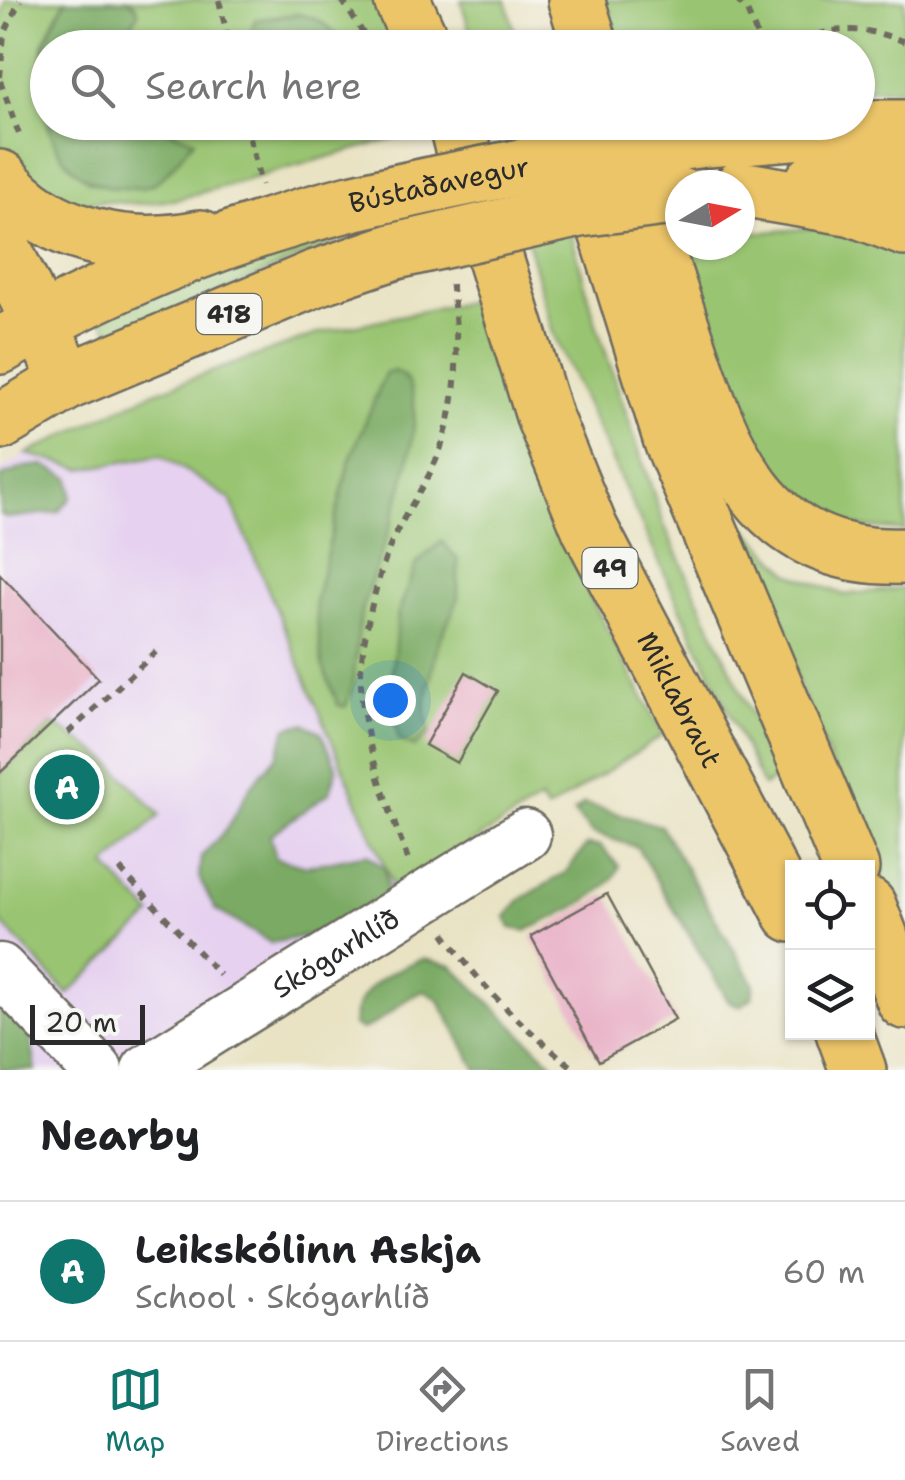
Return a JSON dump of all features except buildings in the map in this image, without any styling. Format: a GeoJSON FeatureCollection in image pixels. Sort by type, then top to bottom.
{"type":"FeatureCollection","features":[{"type":"Feature","properties":{"kind":"main road"},"geometry":{"type":"LineString","coordinates":[[402,0],[416,30]]}},
{"type":"Feature","properties":{"kind":"main road"},"geometry":{"type":"LineString","coordinates":[[424,0],[432,30]]}},
{"type":"Feature","properties":{"kind":"main road"},"geometry":{"type":"LineString","coordinates":[[541,0],[549,30]]}},
{"type":"Feature","properties":{"kind":"main road"},"geometry":{"type":"LineString","coordinates":[[576,0],[585,30]]}},
{"type":"Feature","properties":{"kind":"main road","name":"Bústaðavegur"},"geometry":{"type":"LineString","coordinates":[[875,128],[905,128]]}},
{"type":"Feature","properties":{"kind":"main road","name":"Miklabraut"},"geometry":{"type":"LineString","coordinates":[[461,140],[545,418],[590,529],[785,901]]}},
{"type":"Feature","properties":{"kind":"main road"},"geometry":{"type":"LineString","coordinates":[[580,140],[672,441],[849,860]]}},
{"type":"Feature","properties":{"kind":"main road"},"geometry":{"type":"LineString","coordinates":[[621,140],[709,410],[744,480],[774,512],[819,543],[871,557],[905,556]]}},
{"type":"Feature","properties":{"kind":"main road","name":"Bústaðavegur"},"geometry":{"type":"LineString","coordinates":[[10,339],[265,208],[350,203],[470,175],[590,153],[692,140]]}},
{"type":"Feature","properties":{"kind":"main road"},"geometry":{"type":"LineString","coordinates":[[12,161],[15,196],[40,216],[100,239],[184,242],[265,208]]}},
{"type":"Feature","properties":{"kind":"main road"},"geometry":{"type":"LineString","coordinates":[[755,188],[821,181],[905,180]]}},
{"type":"Feature","properties":{"kind":"main road"},"geometry":{"type":"LineString","coordinates":[[755,192],[853,208],[905,228]]}},
{"type":"Feature","properties":{"kind":"main road","name":"Bústaðavegur"},"geometry":{"type":"LineString","coordinates":[[34,402],[316,278],[392,252],[580,208],[665,198]]}},
{"type":"Feature","properties":{"kind":"main road"},"geometry":{"type":"LineString","coordinates":[[0,242],[10,339],[34,402]]}},
{"type":"Feature","properties":{"kind":"main road"},"geometry":{"type":"LineString","coordinates":[[875,924],[905,1002]]}},
{"type":"Feature","properties":{"kind":"main road"},"geometry":{"type":"LineString","coordinates":[[847,1040],[858,1070]]}},
{"type":"Feature","properties":{"kind":"street","name":"Skógarhlíð"},"geometry":{"type":"LineString","coordinates":[[146,1070],[525,835]]}},
{"type":"Feature","properties":{"kind":"street"},"geometry":{"type":"LineString","coordinates":[[0,969],[97,1070]]}},
{"type":"Feature","properties":{"kind":"path"},"geometry":{"type":"LineString","coordinates":[[12,161],[16,131],[0,79],[4,34],[20,0]]}},
{"type":"Feature","properties":{"kind":"path"},"geometry":{"type":"LineString","coordinates":[[220,0],[226,30]]}},
{"type":"Feature","properties":{"kind":"path"},"geometry":{"type":"LineString","coordinates":[[342,0],[361,30]]}},
{"type":"Feature","properties":{"kind":"path"},"geometry":{"type":"LineString","coordinates":[[737,0],[747,11],[755,30]]}},
{"type":"Feature","properties":{"kind":"path"},"geometry":{"type":"LineString","coordinates":[[875,32],[905,42]]}},
{"type":"Feature","properties":{"kind":"path"},"geometry":{"type":"LineString","coordinates":[[250,140],[265,208]]}},
{"type":"Feature","properties":{"kind":"path"},"geometry":{"type":"LineString","coordinates":[[450,275],[458,330],[454,390],[441,448],[393,539],[372,601],[361,681],[375,764],[424,898],[461,959],[508,1012],[576,1070]]}},
{"type":"Feature","properties":{"kind":"path"},"geometry":{"type":"LineString","coordinates":[[68,733],[158,650]]}},
{"type":"Feature","properties":{"kind":"path"},"geometry":{"type":"LineString","coordinates":[[120,869],[231,987]]}},
{"type":"Feature","properties":{"kind":"shaded area"},"geometry":{"type":"Polygon","coordinates":[[[27,454],[83,469],[161,455],[230,499],[395,891],[197,1006],[97,1070],[0,1070],[0,471],[27,454]]]}},
{"type":"Feature","properties":{"kind":"green space"},"geometry":{"type":"Polygon","coordinates":[[[6,0],[66,0],[50,30],[30,30],[30,140],[56,140],[88,181],[111,188],[143,188],[191,140],[389,140],[178,199],[142,204],[101,201],[60,208],[0,157],[0,21],[6,0]]]}},
{"type":"Feature","properties":{"kind":"green space"},"geometry":{"type":"Polygon","coordinates":[[[66,0],[128,0],[138,13],[129,30],[50,30],[66,0]]]}},
{"type":"Feature","properties":{"kind":"green space"},"geometry":{"type":"Polygon","coordinates":[[[128,0],[381,0],[392,30],[331,30],[303,17],[254,30],[129,30],[138,13],[128,0]]]}},
{"type":"Feature","properties":{"kind":"green space"},"geometry":{"type":"Polygon","coordinates":[[[461,0],[506,0],[514,30],[469,30],[461,0]]]}},
{"type":"Feature","properties":{"kind":"green space"},"geometry":{"type":"Polygon","coordinates":[[[595,0],[905,0],[905,88],[875,89],[875,30],[606,30],[595,0]]]}},
{"type":"Feature","properties":{"kind":"green space"},"geometry":{"type":"Polygon","coordinates":[[[297,14],[313,18],[330,30],[251,30],[255,20],[297,14]]]}},
{"type":"Feature","properties":{"kind":"green space"},"geometry":{"type":"Polygon","coordinates":[[[53,140],[194,140],[167,173],[153,184],[138,188],[111,187],[86,178],[58,150],[53,140]]]}},
{"type":"Feature","properties":{"kind":"green space"},"geometry":{"type":"Polygon","coordinates":[[[500,140],[545,140],[597,327],[664,525],[780,776],[763,786],[553,333],[500,140]]]}},
{"type":"Feature","properties":{"kind":"green space"},"geometry":{"type":"Polygon","coordinates":[[[355,222],[358,231],[113,340],[100,316],[355,222]]]}},
{"type":"Feature","properties":{"kind":"green space"},"geometry":{"type":"Polygon","coordinates":[[[826,227],[905,249],[905,531],[815,523],[758,465],[690,260],[755,260],[755,233],[826,227]]]}},
{"type":"Feature","properties":{"kind":"green space"},"geometry":{"type":"Polygon","coordinates":[[[484,298],[525,435],[595,606],[663,735],[547,810],[540,800],[395,891],[230,499],[161,455],[83,469],[27,454],[152,393],[320,333],[484,298]]]}},
{"type":"Feature","properties":{"kind":"green space"},"geometry":{"type":"Polygon","coordinates":[[[394,371],[409,385],[414,410],[412,444],[404,482],[362,609],[345,707],[338,705],[322,664],[315,602],[349,462],[385,374],[394,371]]]}},
{"type":"Feature","properties":{"kind":"green space"},"geometry":{"type":"Polygon","coordinates":[[[44,465],[70,478],[72,497],[58,512],[8,518],[0,515],[0,477],[25,467],[44,465]]]}},
{"type":"Feature","properties":{"kind":"green space"},"geometry":{"type":"Polygon","coordinates":[[[728,509],[789,573],[844,595],[905,588],[905,947],[875,873],[875,860],[870,860],[728,509]]]}},
{"type":"Feature","properties":{"kind":"green space"},"geometry":{"type":"Polygon","coordinates":[[[442,541],[458,560],[458,600],[438,644],[425,704],[429,734],[414,747],[399,740],[390,695],[398,613],[417,563],[442,541]]]}},
{"type":"Feature","properties":{"kind":"green space"},"geometry":{"type":"Polygon","coordinates":[[[53,723],[107,759],[160,815],[106,866],[152,915],[68,994],[0,921],[0,773],[53,723]]]}},
{"type":"Feature","properties":{"kind":"green space"},"geometry":{"type":"Polygon","coordinates":[[[305,724],[321,732],[337,768],[330,792],[270,835],[276,858],[307,866],[367,854],[385,869],[388,893],[324,932],[271,943],[215,909],[199,877],[201,857],[228,827],[251,786],[278,754],[287,727],[305,724]]]}},
{"type":"Feature","properties":{"kind":"green space"},"geometry":{"type":"Polygon","coordinates":[[[584,804],[661,826],[754,984],[752,998],[740,1006],[729,1002],[637,847],[592,833],[574,813],[584,804]]]}},
{"type":"Feature","properties":{"kind":"green space"},"geometry":{"type":"Polygon","coordinates":[[[587,845],[600,846],[619,866],[605,887],[526,931],[511,928],[506,917],[520,900],[565,873],[587,845]]]}},
{"type":"Feature","properties":{"kind":"green space"},"geometry":{"type":"Polygon","coordinates":[[[423,959],[452,966],[559,1070],[477,1070],[438,999],[424,991],[371,1026],[362,1030],[353,1025],[368,990],[388,975],[423,959]]]}},
{"type":"Feature","properties":{"kind":"green space"},"geometry":{"type":"Polygon","coordinates":[[[0,988],[29,1027],[36,1070],[0,1070],[0,988]]]}},
{"type":"Feature","properties":{"kind":"place","name":"Leikskólinn Askja"},"geometry":{"type":"Point","coordinates":[67,787]}}]}
